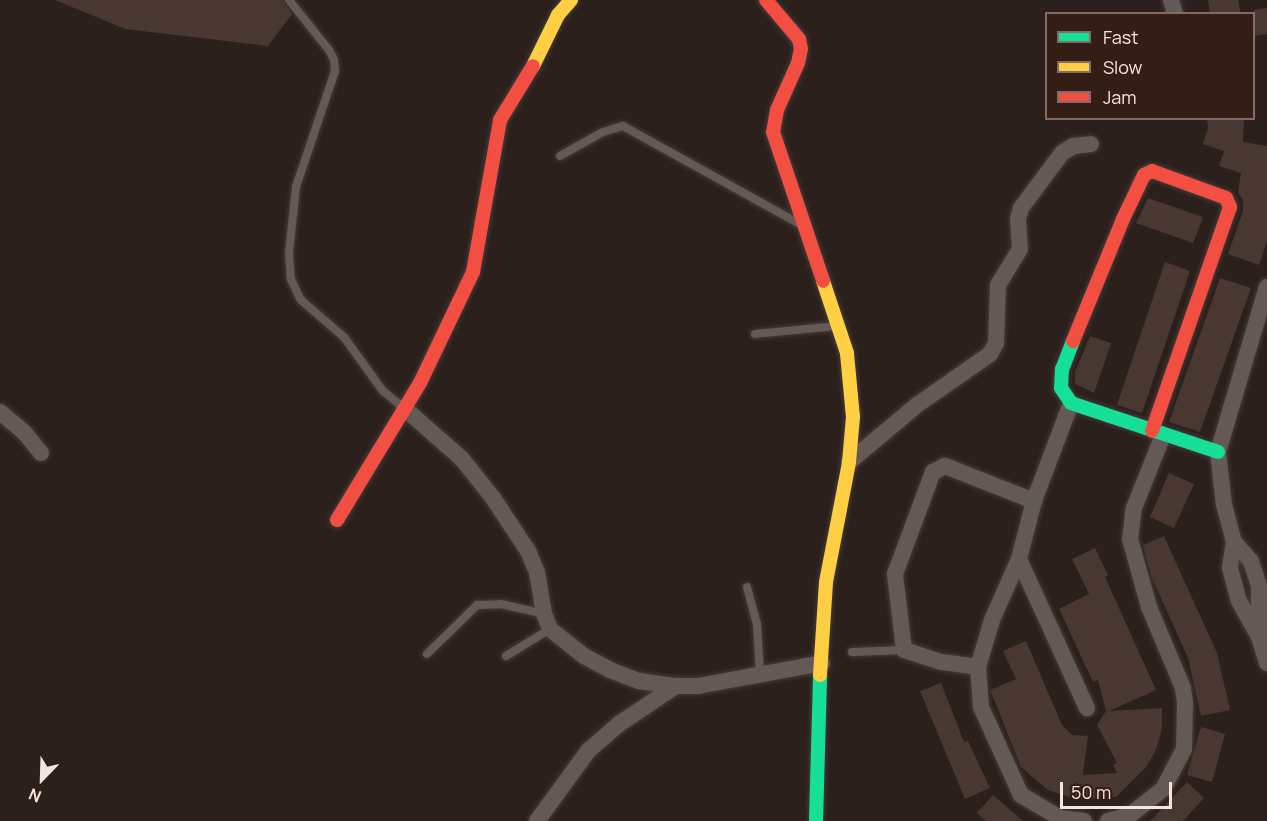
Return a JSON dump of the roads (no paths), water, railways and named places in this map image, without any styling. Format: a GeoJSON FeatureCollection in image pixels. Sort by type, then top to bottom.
{"type":"FeatureCollection","features":[{"type":"Feature","properties":{"kind":"street"},"geometry":{"type":"LineString","coordinates":[[337,520],[420,383],[473,272],[500,120],[530,72],[558,15],[571,0]]}},
{"type":"Feature","properties":{"kind":"street"},"geometry":{"type":"LineString","coordinates":[[766,0],[799,39],[801,49],[798,63],[777,110],[773,132],[838,326],[851,380],[853,417],[849,462],[825,582],[822,618],[816,821]]}},
{"type":"Feature","properties":{"kind":"street"},"geometry":{"type":"LineString","coordinates":[[849,462],[917,405],[990,354],[996,343],[998,285],[1020,249],[1018,219],[1021,208],[1062,153],[1073,146],[1090,144]]}},
{"type":"Feature","properties":{"kind":"street"},"geometry":{"type":"LineString","coordinates":[[1108,821],[1130,815],[1163,789],[1184,749],[1183,688],[1149,607],[1130,539],[1134,508],[1157,433],[1230,207],[1229,202],[1221,195],[1157,172],[1148,172],[1141,180],[1062,369],[1061,388],[1071,403],[1157,433],[1218,452]]}},
{"type":"Feature","properties":{"kind":"street"},"geometry":{"type":"LineString","coordinates":[[1267,287],[1218,452],[1224,505],[1234,542],[1230,568],[1240,606],[1258,637],[1267,663]]}},
{"type":"Feature","properties":{"kind":"street"},"geometry":{"type":"LineString","coordinates":[[1071,403],[1034,501],[1019,559],[992,620],[978,667],[981,707],[1022,795],[1060,818],[1084,821]]}},
{"type":"Feature","properties":{"kind":"street"},"geometry":{"type":"LineString","coordinates":[[404,408],[462,459],[511,524],[537,572],[547,622],[584,656],[610,670],[639,681],[676,686],[698,686],[822,663]]}},
{"type":"Feature","properties":{"kind":"street"},"geometry":{"type":"LineString","coordinates":[[0,412],[24,432],[41,453]]}},
{"type":"Feature","properties":{"kind":"street"},"geometry":{"type":"LineString","coordinates":[[978,667],[941,662],[904,650],[895,574],[933,472],[945,466],[1034,501]]}},
{"type":"Feature","properties":{"kind":"street"},"geometry":{"type":"LineString","coordinates":[[1234,542],[1251,561],[1259,586],[1261,600],[1258,637]]}},
{"type":"Feature","properties":{"kind":"street"},"geometry":{"type":"LineString","coordinates":[[1019,559],[1087,708]]}},
{"type":"Feature","properties":{"kind":"street"},"geometry":{"type":"LineString","coordinates":[[537,821],[588,751],[619,724],[676,686]]}},
{"type":"Feature","properties":{"kind":"lane"},"geometry":{"type":"LineString","coordinates":[[289,0],[328,50],[334,60],[335,71],[296,187],[289,253],[291,279],[301,300],[344,337],[383,391],[404,408]]}},
{"type":"Feature","properties":{"kind":"lane"},"geometry":{"type":"LineString","coordinates":[[560,156],[603,132],[623,126],[804,226]]}},
{"type":"Feature","properties":{"kind":"lane"},"geometry":{"type":"LineString","coordinates":[[755,334],[838,326]]}},
{"type":"Feature","properties":{"kind":"lane"},"geometry":{"type":"LineString","coordinates":[[747,587],[757,624],[760,674]]}},
{"type":"Feature","properties":{"kind":"lane"},"geometry":{"type":"LineString","coordinates":[[428,654],[477,605],[501,604],[547,622],[506,656]]}},
{"type":"Feature","properties":{"kind":"lane"},"geometry":{"type":"LineString","coordinates":[[852,652],[904,650]]}}]}
